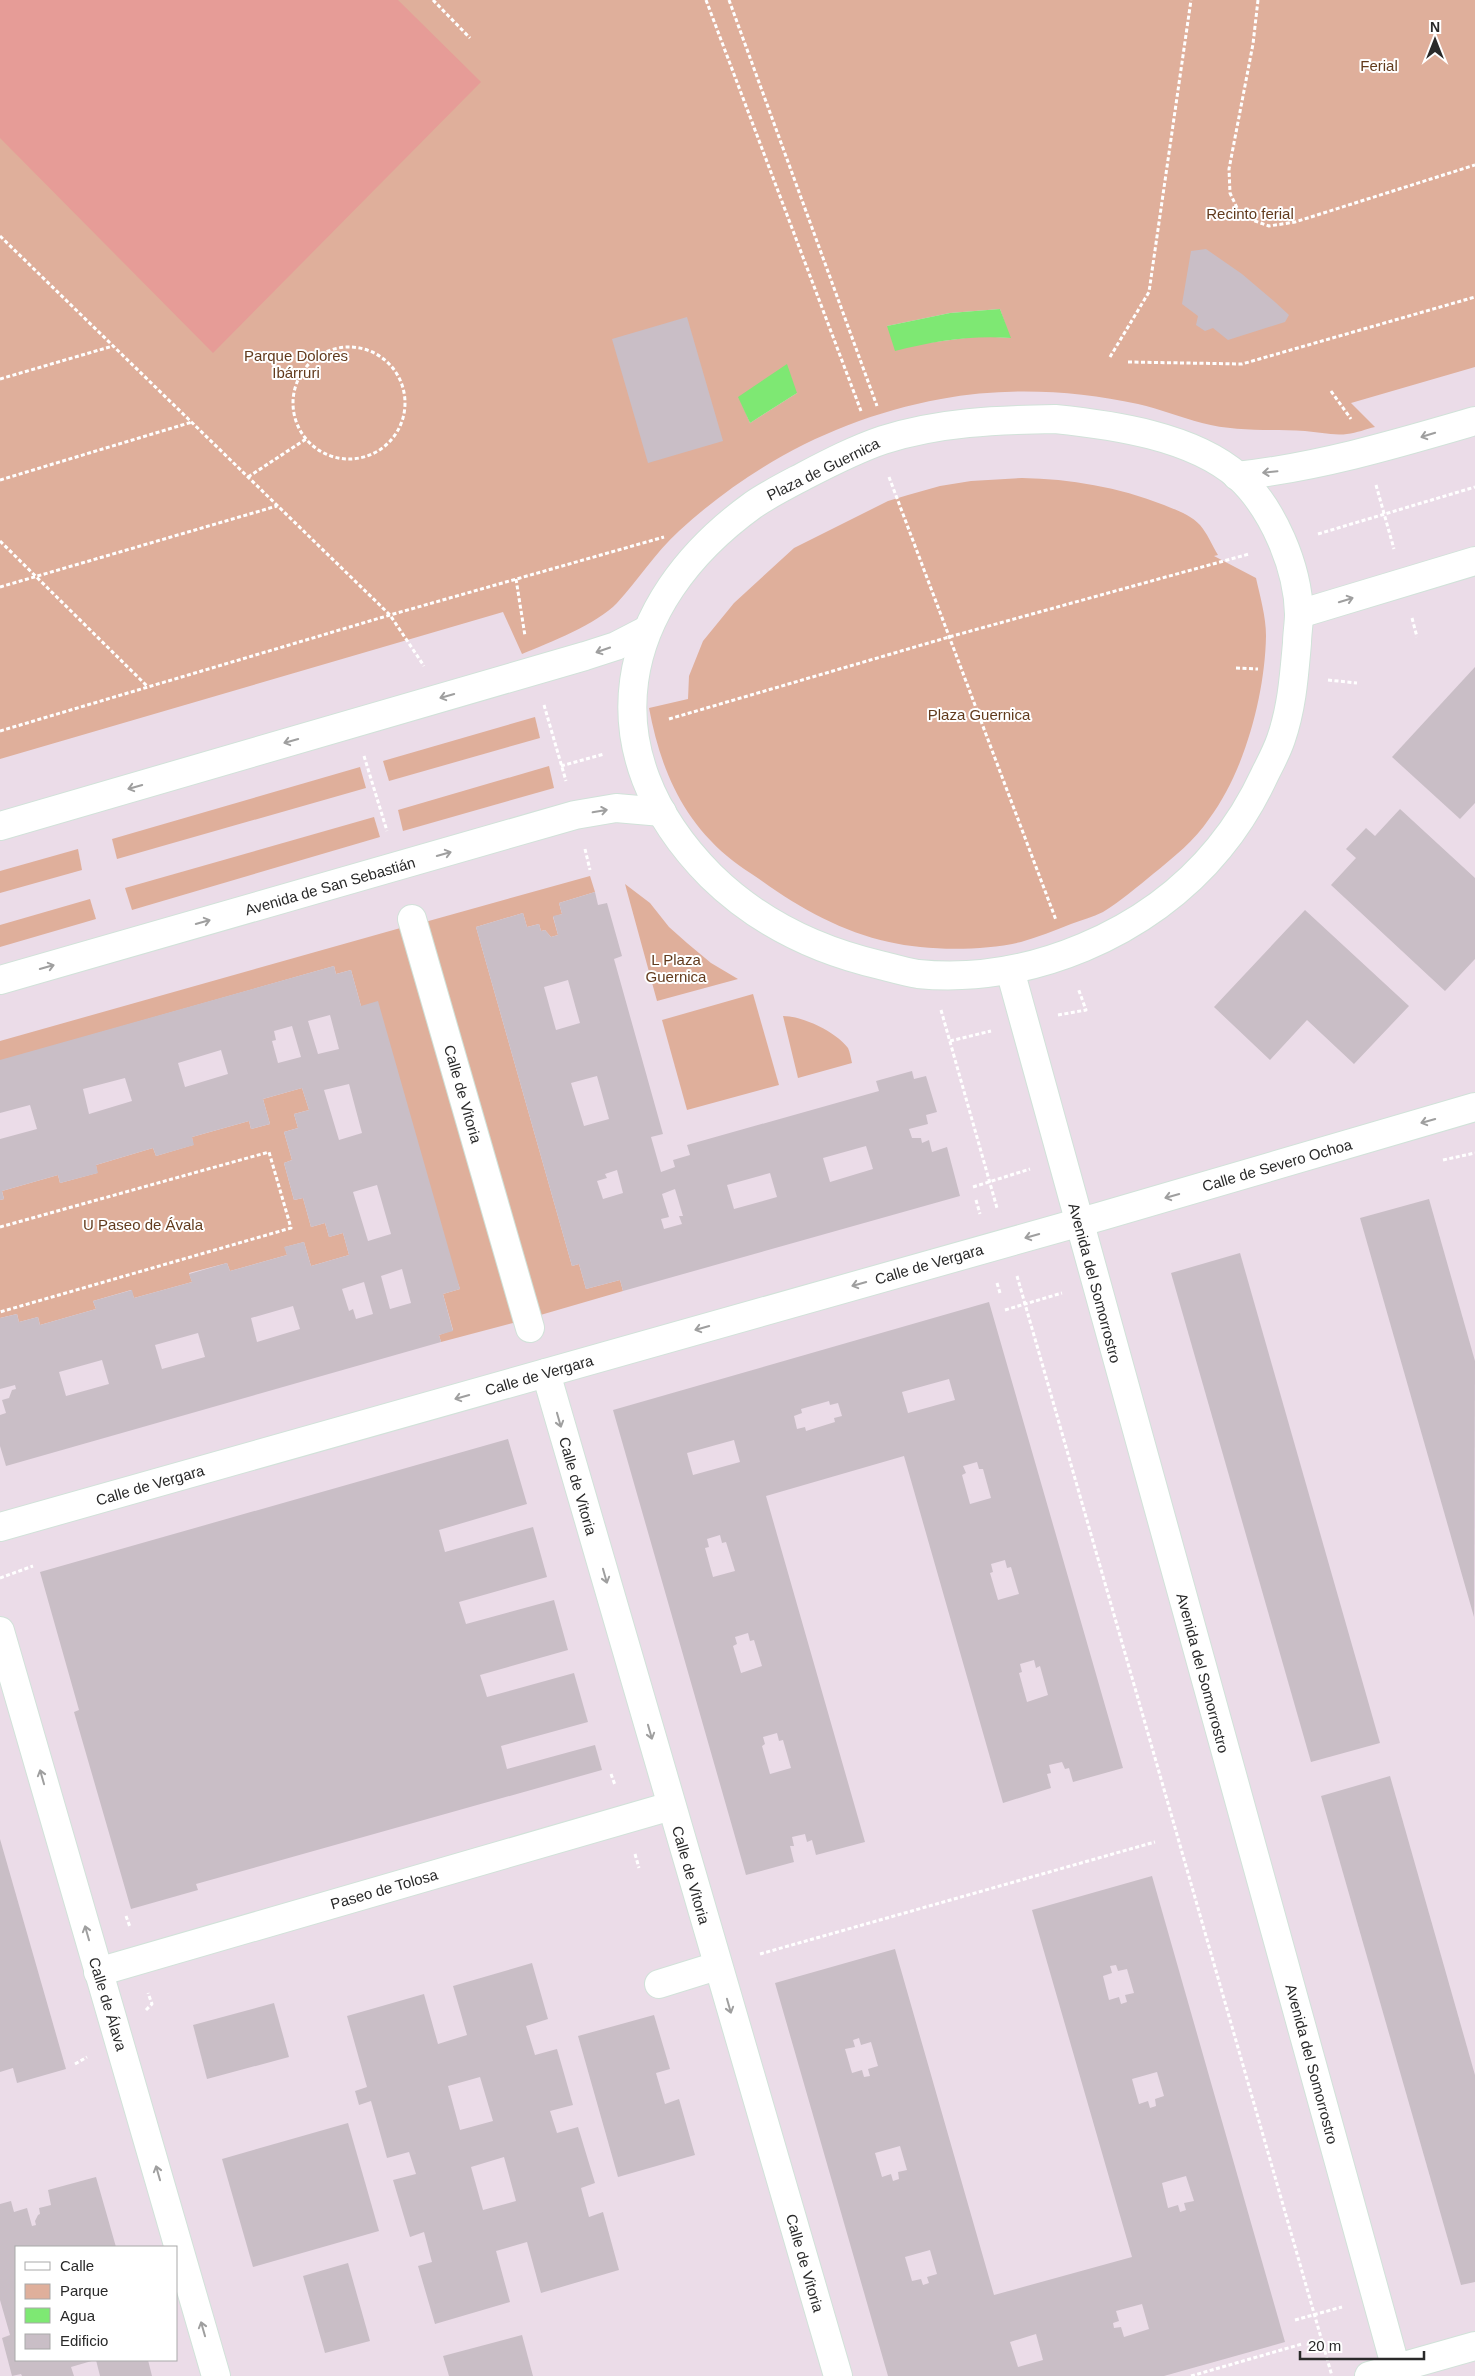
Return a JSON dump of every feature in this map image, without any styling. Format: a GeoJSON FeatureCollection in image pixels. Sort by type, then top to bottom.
{"type":"FeatureCollection","features":[{"type":"Feature","properties":{"kind":"street","name":"Plaza de Guernica"},"geometry":{"type":"LineString","coordinates":[[1055,419],[1105,424],[1183,445],[1212,459],[1237,476],[1267,510],[1283,544],[1294,580],[1299,614],[1292,701],[1280,743],[1249,804],[1219,848],[1177,890],[1130,923],[1067,954],[1010,970],[962,974],[916,974],[837,955],[761,918],[726,890],[694,858],[662,812],[641,767],[635,736],[631,696],[636,666],[647,630],[660,602],[676,579],[726,526],[757,502],[818,468],[881,440],[947,424],[994,420],[1055,419]]}},
{"type":"Feature","properties":{"kind":"street"},"geometry":{"type":"LineString","coordinates":[[1237,476],[1281,471],[1367,453],[1475,421]]}},
{"type":"Feature","properties":{"kind":"street"},"geometry":{"type":"LineString","coordinates":[[1299,614],[1475,561]]}},
{"type":"Feature","properties":{"kind":"street"},"geometry":{"type":"LineString","coordinates":[[0,826],[585,656],[616,646],[647,630]]}},
{"type":"Feature","properties":{"kind":"street","name":"Avenida de San Sebastián"},"geometry":{"type":"LineString","coordinates":[[0,980],[575,815],[616,808],[662,812]]}},
{"type":"Feature","properties":{"kind":"street","name":"Calle de Vitoria"},"geometry":{"type":"LineString","coordinates":[[412,918],[530,1328]]}},
{"type":"Feature","properties":{"kind":"street","name":"Avenida del Somorrostro"},"geometry":{"type":"LineString","coordinates":[[1010,970],[1397,2372]]}},
{"type":"Feature","properties":{"kind":"street","name":"Calle de Severo Ochoa"},"geometry":{"type":"LineString","coordinates":[[1079,1222],[1474,1113]]}},
{"type":"Feature","properties":{"kind":"street","name":"Calle de Vergara"},"geometry":{"type":"LineString","coordinates":[[0,1527],[1079,1222]]}},
{"type":"Feature","properties":{"kind":"street","name":"Calle de Vitoria"},"geometry":{"type":"LineString","coordinates":[[546,1373],[717,1966],[838,2376]]}},
{"type":"Feature","properties":{"kind":"street","name":"Calle de Álava"},"geometry":{"type":"LineString","coordinates":[[0,1631],[216,2376]]}},
{"type":"Feature","properties":{"kind":"street","name":"Paseo de Tolosa"},"geometry":{"type":"LineString","coordinates":[[98,1972],[671,1806]]}},
{"type":"Feature","properties":{"kind":"street"},"geometry":{"type":"LineString","coordinates":[[660,1984],[717,1966]]}},
{"type":"Feature","properties":{"kind":"street"},"geometry":{"type":"LineString","coordinates":[[1369,2376],[1397,2372],[1475,2346]]}},
{"type":"Feature","properties":{"kind":"path"},"geometry":{"type":"LineString","coordinates":[[433,0],[470,38]]}},
{"type":"Feature","properties":{"kind":"path"},"geometry":{"type":"LineString","coordinates":[[706,0],[881,440]]}},
{"type":"Feature","properties":{"kind":"path"},"geometry":{"type":"LineString","coordinates":[[729,0],[881,440],[894,490],[1051,904],[1086,1010]]}},
{"type":"Feature","properties":{"kind":"path"},"geometry":{"type":"LineString","coordinates":[[1110,357],[1149,292],[1191,0]]}},
{"type":"Feature","properties":{"kind":"path"},"geometry":{"type":"LineString","coordinates":[[1258,0],[1253,44],[1230,169],[1230,193],[1238,210],[1255,221],[1269,226],[1295,222],[1475,165]]}},
{"type":"Feature","properties":{"kind":"path"},"geometry":{"type":"LineString","coordinates":[[0,236],[390,615],[428,671]]}},
{"type":"Feature","properties":{"kind":"path"},"geometry":{"type":"LineString","coordinates":[[1128,362],[1242,364],[1475,297]]}},
{"type":"Feature","properties":{"kind":"path"},"geometry":{"type":"LineString","coordinates":[[0,379],[113,346]]}},
{"type":"Feature","properties":{"kind":"path"},"geometry":{"type":"LineString","coordinates":[[349,346],[368,350],[385,359],[397,373],[404,391],[405,410],[399,428],[388,444],[373,454],[356,459],[337,458],[320,451],[306,439],[296,424],[292,406],[294,388],[301,372],[314,358],[331,349],[349,346]]}},
{"type":"Feature","properties":{"kind":"path"},"geometry":{"type":"LineString","coordinates":[[1331,391],[1353,423],[1367,453],[1417,637]]}},
{"type":"Feature","properties":{"kind":"path"},"geometry":{"type":"LineString","coordinates":[[0,480],[192,422]]}},
{"type":"Feature","properties":{"kind":"path"},"geometry":{"type":"LineString","coordinates":[[248,477],[306,439]]}},
{"type":"Feature","properties":{"kind":"path"},"geometry":{"type":"LineString","coordinates":[[562,766],[611,752],[635,736],[678,715],[1283,544],[1475,487]]}},
{"type":"Feature","properties":{"kind":"path"},"geometry":{"type":"LineString","coordinates":[[0,587],[278,506]]}},
{"type":"Feature","properties":{"kind":"path"},"geometry":{"type":"LineString","coordinates":[[0,731],[390,615],[676,534],[698,554]]}},
{"type":"Feature","properties":{"kind":"path"},"geometry":{"type":"LineString","coordinates":[[0,542],[148,687]]}},
{"type":"Feature","properties":{"kind":"path"},"geometry":{"type":"LineString","coordinates":[[516,579],[526,643]]}},
{"type":"Feature","properties":{"kind":"path"},"geometry":{"type":"LineString","coordinates":[[354,723],[398,867]]}},
{"type":"Feature","properties":{"kind":"path"},"geometry":{"type":"LineString","coordinates":[[928,974],[937,996],[1008,1242],[1332,2376]]}},
{"type":"Feature","properties":{"kind":"path"},"geometry":{"type":"LineString","coordinates":[[0,1227],[269,1152],[291,1228],[0,1312]]}},
{"type":"Feature","properties":{"kind":"path"},"geometry":{"type":"LineString","coordinates":[[1443,1160],[1475,1153]]}},
{"type":"Feature","properties":{"kind":"path"},"geometry":{"type":"LineString","coordinates":[[0,1578],[32,1566]]}},
{"type":"Feature","properties":{"kind":"path"},"geometry":{"type":"LineString","coordinates":[[760,1954],[1155,1842]]}},
{"type":"Feature","properties":{"kind":"path"},"geometry":{"type":"LineString","coordinates":[[1191,2376],[1302,2344]]}},
{"type":"Feature","properties":{"kind":"green space"},"geometry":{"type":"Polygon","coordinates":[[[0,0],[1475,0],[1475,367],[1351,403],[1375,427],[1337,435],[1305,431],[1228,428],[1202,423],[1146,406],[1114,399],[1065,393],[1015,392],[966,395],[904,407],[834,431],[801,446],[737,484],[679,531],[608,611],[572,632],[522,654],[503,612],[0,759],[0,0]],[[1000,309],[950,313],[887,326],[927,343],[981,336],[1010,338],[1000,309]],[[797,393],[739,397],[750,423],[797,393]]]}},
{"type":"Feature","properties":{"kind":"green space","name":"Plaza Guernica"},"geometry":{"type":"Polygon","coordinates":[[[1022,478],[1094,485],[1129,493],[1178,511],[1192,518],[1203,528],[1218,555],[1214,556],[1256,578],[1265,621],[1265,659],[1257,707],[1243,755],[1222,800],[1197,834],[1176,855],[1135,889],[1099,914],[1021,942],[990,947],[955,949],[904,945],[872,938],[839,926],[792,901],[735,863],[711,841],[697,824],[674,789],[659,750],[649,708],[688,699],[689,676],[703,641],[734,603],[794,548],[888,501],[940,486],[971,481],[1022,478]]]}},
{"type":"Feature","properties":{"kind":"green space"},"geometry":{"type":"Polygon","coordinates":[[[535,717],[540,738],[389,781],[383,761],[535,717]]]}},
{"type":"Feature","properties":{"kind":"green space"},"geometry":{"type":"Polygon","coordinates":[[[549,766],[554,788],[403,831],[398,810],[549,766]]]}},
{"type":"Feature","properties":{"kind":"green space"},"geometry":{"type":"Polygon","coordinates":[[[360,767],[366,788],[117,859],[112,839],[360,767]]]}},
{"type":"Feature","properties":{"kind":"green space"},"geometry":{"type":"Polygon","coordinates":[[[374,817],[380,837],[132,910],[125,888],[374,817]]]}},
{"type":"Feature","properties":{"kind":"green space"},"geometry":{"type":"Polygon","coordinates":[[[78,849],[82,870],[0,893],[0,871],[78,849]]]}},
{"type":"Feature","properties":{"kind":"green space"},"geometry":{"type":"Polygon","coordinates":[[[590,876],[595,892],[559,903],[562,914],[553,917],[558,935],[551,937],[545,930],[541,931],[539,924],[527,927],[523,913],[476,927],[572,1266],[579,1264],[586,1289],[620,1280],[623,1291],[537,1316],[425,922],[590,876]]]}},
{"type":"Feature","properties":{"kind":"green space","name":"L Plaza Guernica"},"geometry":{"type":"Polygon","coordinates":[[[625,884],[650,903],[669,927],[687,943],[711,963],[738,979],[657,1001],[625,884]]]}},
{"type":"Feature","properties":{"kind":"green space"},"geometry":{"type":"Polygon","coordinates":[[[90,899],[96,919],[0,947],[0,925],[90,899]]]}},
{"type":"Feature","properties":{"kind":"green space"},"geometry":{"type":"Polygon","coordinates":[[[404,927],[517,1322],[441,1342],[439,1335],[453,1330],[443,1294],[460,1289],[361,1006],[351,970],[336,974],[334,966],[0,1061],[0,1041],[404,927]]]}},
{"type":"Feature","properties":{"kind":"green space"},"geometry":{"type":"Polygon","coordinates":[[[753,994],[779,1085],[687,1110],[662,1020],[753,994]]]}},
{"type":"Feature","properties":{"kind":"green space"},"geometry":{"type":"Polygon","coordinates":[[[783,1016],[809,1022],[836,1036],[848,1048],[852,1063],[798,1078],[783,1016]]]}},
{"type":"Feature","properties":{"kind":"green space","name":"U Paseo de Ávala"},"geometry":{"type":"Polygon","coordinates":[[[302,1088],[309,1110],[294,1114],[298,1128],[284,1132],[292,1160],[284,1163],[294,1200],[303,1198],[311,1227],[325,1223],[329,1237],[343,1233],[349,1255],[311,1266],[304,1242],[285,1247],[287,1255],[230,1271],[227,1263],[189,1273],[192,1282],[134,1298],[131,1290],[93,1301],[96,1309],[40,1325],[38,1317],[19,1322],[17,1314],[0,1318],[0,1200],[4,1199],[2,1191],[58,1175],[60,1183],[97,1173],[96,1165],[153,1148],[156,1156],[193,1145],[192,1137],[249,1121],[251,1129],[270,1124],[263,1099],[302,1088]]]}},
{"type":"Feature","properties":{"kind":"shaded area"},"geometry":{"type":"Polygon","coordinates":[[[0,0],[398,0],[481,82],[213,353],[0,138],[0,0]]]}},
{"type":"Feature","properties":{"kind":"water"},"geometry":{"type":"Polygon","coordinates":[[[1000,309],[1011,338],[981,337],[953,340],[895,351],[887,326],[950,313],[1000,309]]]}},
{"type":"Feature","properties":{"kind":"water"},"geometry":{"type":"Polygon","coordinates":[[[787,364],[797,393],[750,423],[738,397],[787,364]]]}},
{"type":"Feature","properties":{"kind":"building"},"geometry":{"type":"Polygon","coordinates":[[[1206,249],[1242,274],[1275,302],[1289,315],[1285,322],[1228,340],[1213,328],[1205,331],[1196,325],[1198,316],[1182,304],[1191,251],[1206,249]]]}},
{"type":"Feature","properties":{"kind":"building"},"geometry":{"type":"Polygon","coordinates":[[[687,317],[723,441],[648,463],[612,339],[687,317]]]}},
{"type":"Feature","properties":{"kind":"building"},"geometry":{"type":"Polygon","coordinates":[[[1475,667],[1475,803],[1460,819],[1392,757],[1475,667]]]}},
{"type":"Feature","properties":{"kind":"building"},"geometry":{"type":"Polygon","coordinates":[[[1400,809],[1475,878],[1475,959],[1445,991],[1331,885],[1356,858],[1346,849],[1366,828],[1375,836],[1400,809]]]}},
{"type":"Feature","properties":{"kind":"building"},"geometry":{"type":"Polygon","coordinates":[[[595,892],[598,905],[607,903],[622,956],[614,959],[663,1134],[651,1137],[661,1172],[675,1167],[673,1160],[690,1155],[687,1145],[879,1091],[876,1081],[912,1071],[914,1079],[926,1076],[937,1112],[926,1115],[928,1124],[909,1129],[912,1138],[921,1138],[922,1143],[929,1140],[932,1152],[947,1147],[960,1196],[623,1291],[620,1280],[586,1289],[579,1264],[572,1266],[476,927],[523,913],[527,927],[539,924],[541,931],[545,930],[551,937],[558,935],[553,916],[562,914],[559,903],[595,892]],[[568,980],[544,987],[556,1030],[580,1023],[568,980]],[[597,1076],[571,1083],[584,1126],[609,1119],[597,1076]],[[866,1146],[823,1158],[830,1182],[873,1169],[866,1146]],[[617,1170],[605,1174],[607,1178],[597,1181],[603,1199],[623,1193],[617,1170]],[[770,1173],[727,1185],[734,1209],[777,1197],[770,1173]],[[675,1189],[662,1194],[669,1217],[661,1219],[664,1229],[682,1224],[679,1216],[683,1216],[675,1189]]]}},
{"type":"Feature","properties":{"kind":"building"},"geometry":{"type":"Polygon","coordinates":[[[1305,910],[1409,1006],[1354,1064],[1307,1020],[1270,1060],[1214,1007],[1305,910]]]}},
{"type":"Feature","properties":{"kind":"building"},"geometry":{"type":"Polygon","coordinates":[[[334,966],[336,974],[351,970],[361,1006],[378,1001],[460,1289],[443,1294],[453,1331],[439,1335],[441,1342],[6,1466],[0,1446],[0,1415],[6,1413],[2,1400],[9,1398],[12,1390],[16,1389],[15,1385],[0,1389],[0,1318],[17,1314],[19,1322],[38,1317],[40,1325],[96,1309],[93,1301],[132,1290],[134,1298],[192,1282],[189,1274],[227,1263],[230,1271],[287,1255],[284,1247],[304,1242],[311,1266],[349,1255],[343,1233],[329,1237],[325,1223],[311,1227],[303,1198],[294,1200],[284,1163],[292,1160],[284,1132],[298,1128],[294,1114],[309,1110],[302,1088],[263,1099],[270,1124],[251,1129],[249,1121],[192,1137],[194,1145],[156,1156],[153,1148],[96,1165],[98,1173],[60,1183],[58,1175],[2,1191],[4,1199],[0,1200],[0,1139],[37,1129],[30,1105],[0,1113],[0,1060],[334,966]],[[330,1015],[308,1021],[318,1054],[339,1049],[330,1015]],[[292,1026],[274,1031],[276,1040],[272,1041],[278,1063],[301,1057],[292,1026]],[[221,1050],[178,1063],[185,1087],[228,1074],[221,1050]],[[125,1078],[83,1089],[89,1114],[132,1101],[125,1078]],[[349,1084],[324,1090],[339,1140],[362,1133],[349,1084]],[[377,1185],[353,1192],[368,1241],[391,1234],[377,1185]],[[402,1269],[381,1276],[390,1309],[411,1303],[402,1269]],[[364,1282],[342,1289],[349,1311],[353,1309],[356,1319],[373,1314],[364,1282]],[[293,1306],[251,1318],[257,1342],[300,1329],[293,1306]],[[198,1333],[155,1345],[162,1369],[205,1357],[198,1333]],[[102,1360],[59,1372],[66,1396],[109,1384],[102,1360]]]}},
{"type":"Feature","properties":{"kind":"building"},"geometry":{"type":"Polygon","coordinates":[[[1429,1199],[1475,1361],[1474,1617],[1360,1218],[1429,1199]]]}},
{"type":"Feature","properties":{"kind":"building"},"geometry":{"type":"Polygon","coordinates":[[[1240,1253],[1380,1743],[1311,1762],[1171,1273],[1240,1253]]]}},
{"type":"Feature","properties":{"kind":"building"},"geometry":{"type":"Polygon","coordinates":[[[989,1302],[1123,1768],[1073,1782],[1069,1768],[1065,1769],[1062,1762],[1049,1765],[1051,1773],[1047,1774],[1051,1788],[1003,1803],[904,1456],[766,1496],[865,1842],[816,1855],[812,1840],[807,1842],[805,1834],[792,1837],[794,1846],[790,1846],[794,1862],[746,1875],[613,1410],[989,1302]],[[949,1379],[902,1392],[908,1413],[955,1400],[949,1379]],[[829,1401],[801,1409],[802,1413],[794,1416],[797,1429],[805,1427],[806,1431],[835,1422],[834,1418],[842,1416],[838,1403],[830,1405],[829,1401]],[[734,1440],[687,1453],[693,1475],[740,1462],[734,1440]],[[977,1462],[963,1466],[966,1473],[962,1475],[970,1504],[991,1498],[983,1469],[979,1469],[977,1462]],[[720,1535],[707,1539],[709,1547],[705,1548],[713,1577],[735,1571],[726,1542],[722,1543],[720,1535]],[[1005,1560],[991,1564],[993,1572],[990,1573],[998,1600],[1019,1594],[1011,1567],[1007,1568],[1005,1560]],[[748,1633],[735,1637],[737,1644],[733,1646],[741,1673],[762,1666],[754,1640],[750,1641],[748,1633]],[[1034,1660],[1020,1664],[1022,1672],[1019,1673],[1027,1702],[1048,1695],[1040,1666],[1036,1668],[1034,1660]],[[777,1733],[763,1737],[765,1744],[762,1746],[770,1774],[791,1768],[783,1740],[779,1741],[777,1733]]]}},
{"type":"Feature","properties":{"kind":"building"},"geometry":{"type":"Polygon","coordinates":[[[508,1439],[527,1504],[439,1530],[445,1552],[533,1527],[547,1577],[459,1602],[466,1624],[554,1600],[568,1650],[480,1675],[487,1697],[574,1673],[588,1722],[501,1746],[507,1769],[595,1745],[602,1770],[196,1884],[198,1890],[131,1909],[74,1712],[79,1710],[40,1572],[508,1439]]]}},
{"type":"Feature","properties":{"kind":"building"},"geometry":{"type":"Polygon","coordinates":[[[1390,1776],[1475,2075],[1475,2282],[1461,2285],[1321,1796],[1390,1776]]]}},
{"type":"Feature","properties":{"kind":"building"},"geometry":{"type":"Polygon","coordinates":[[[0,1839],[66,2069],[17,2083],[13,2068],[0,2072],[0,1839]]]}},
{"type":"Feature","properties":{"kind":"building"},"geometry":{"type":"Polygon","coordinates":[[[1152,1876],[1285,2342],[1164,2376],[888,2376],[775,1983],[895,1949],[994,2295],[1132,2257],[1032,1910],[1152,1876]],[[1116,1965],[1110,1966],[1112,1973],[1103,1976],[1109,2000],[1119,1997],[1121,2004],[1127,2002],[1125,1995],[1134,1993],[1127,1969],[1118,1971],[1116,1965]],[[859,2038],[853,2040],[855,2047],[845,2049],[852,2073],[862,2070],[864,2077],[870,2076],[868,2069],[878,2066],[871,2042],[861,2045],[859,2038]],[[1157,2072],[1132,2079],[1139,2104],[1148,2101],[1150,2108],[1156,2106],[1155,2099],[1164,2096],[1157,2072]],[[900,2146],[875,2153],[882,2177],[891,2174],[893,2181],[899,2179],[898,2172],[907,2170],[900,2146]],[[1186,2176],[1162,2183],[1168,2208],[1178,2205],[1180,2212],[1186,2210],[1184,2203],[1194,2201],[1186,2176]],[[930,2250],[905,2257],[912,2281],[921,2279],[923,2285],[929,2283],[927,2277],[937,2274],[930,2250]],[[1142,2304],[1116,2311],[1119,2321],[1113,2323],[1114,2328],[1121,2327],[1124,2337],[1149,2329],[1142,2304]],[[1036,2334],[1010,2342],[1018,2367],[1043,2360],[1036,2334]]]}},
{"type":"Feature","properties":{"kind":"building"},"geometry":{"type":"Polygon","coordinates":[[[532,1963],[548,2019],[526,2026],[535,2055],[557,2049],[573,2105],[550,2111],[557,2133],[578,2127],[595,2183],[581,2188],[589,2217],[603,2212],[619,2270],[541,2293],[527,2242],[496,2251],[510,2302],[435,2324],[418,2266],[432,2262],[424,2232],[410,2237],[393,2180],[416,2174],[409,2152],[387,2158],[371,2101],[359,2105],[355,2091],[367,2087],[347,2016],[424,1994],[438,2044],[467,2035],[453,1986],[532,1963]],[[480,2077],[448,2086],[460,2130],[493,2121],[480,2077]],[[504,2157],[471,2167],[483,2210],[516,2201],[504,2157]]]}},
{"type":"Feature","properties":{"kind":"building"},"geometry":{"type":"Polygon","coordinates":[[[274,2003],[289,2057],[207,2079],[193,2025],[274,2003]]]}},
{"type":"Feature","properties":{"kind":"building"},"geometry":{"type":"Polygon","coordinates":[[[654,2015],[670,2069],[656,2073],[665,2104],[679,2099],[695,2155],[618,2177],[578,2036],[654,2015]]]}},
{"type":"Feature","properties":{"kind":"building"},"geometry":{"type":"Polygon","coordinates":[[[348,2123],[379,2231],[253,2267],[222,2159],[348,2123]]]}},
{"type":"Feature","properties":{"kind":"building"},"geometry":{"type":"Polygon","coordinates":[[[96,2177],[116,2246],[15,2246],[15,2361],[92,2361],[71,2367],[74,2376],[22,2376],[21,2374],[12,2376],[2,2338],[10,2335],[0,2300],[0,2204],[11,2201],[14,2212],[27,2208],[32,2226],[36,2225],[35,2221],[40,2214],[39,2208],[51,2205],[48,2190],[96,2177]]]}},
{"type":"Feature","properties":{"kind":"building"},"geometry":{"type":"Polygon","coordinates":[[[348,2263],[370,2341],[325,2353],[303,2276],[348,2263]]]}},
{"type":"Feature","properties":{"kind":"building"},"geometry":{"type":"Polygon","coordinates":[[[522,2335],[533,2376],[449,2376],[443,2356],[522,2335]]]}},
{"type":"Feature","properties":{"kind":"building"},"geometry":{"type":"Polygon","coordinates":[[[96,2361],[148,2361],[152,2376],[100,2376],[96,2361]]]}},
{"type":"Feature","properties":{"kind":"park label","name":"Ferial"},"geometry":{"type":"Point","coordinates":[1379,65]}},
{"type":"Feature","properties":{"kind":"park label","name":"Recinto ferial"},"geometry":{"type":"Point","coordinates":[1250,213]}},
{"type":"Feature","properties":{"kind":"park label","name":"Parque Dolores Ibárruri"},"geometry":{"type":"Point","coordinates":[296,364]}}]}
